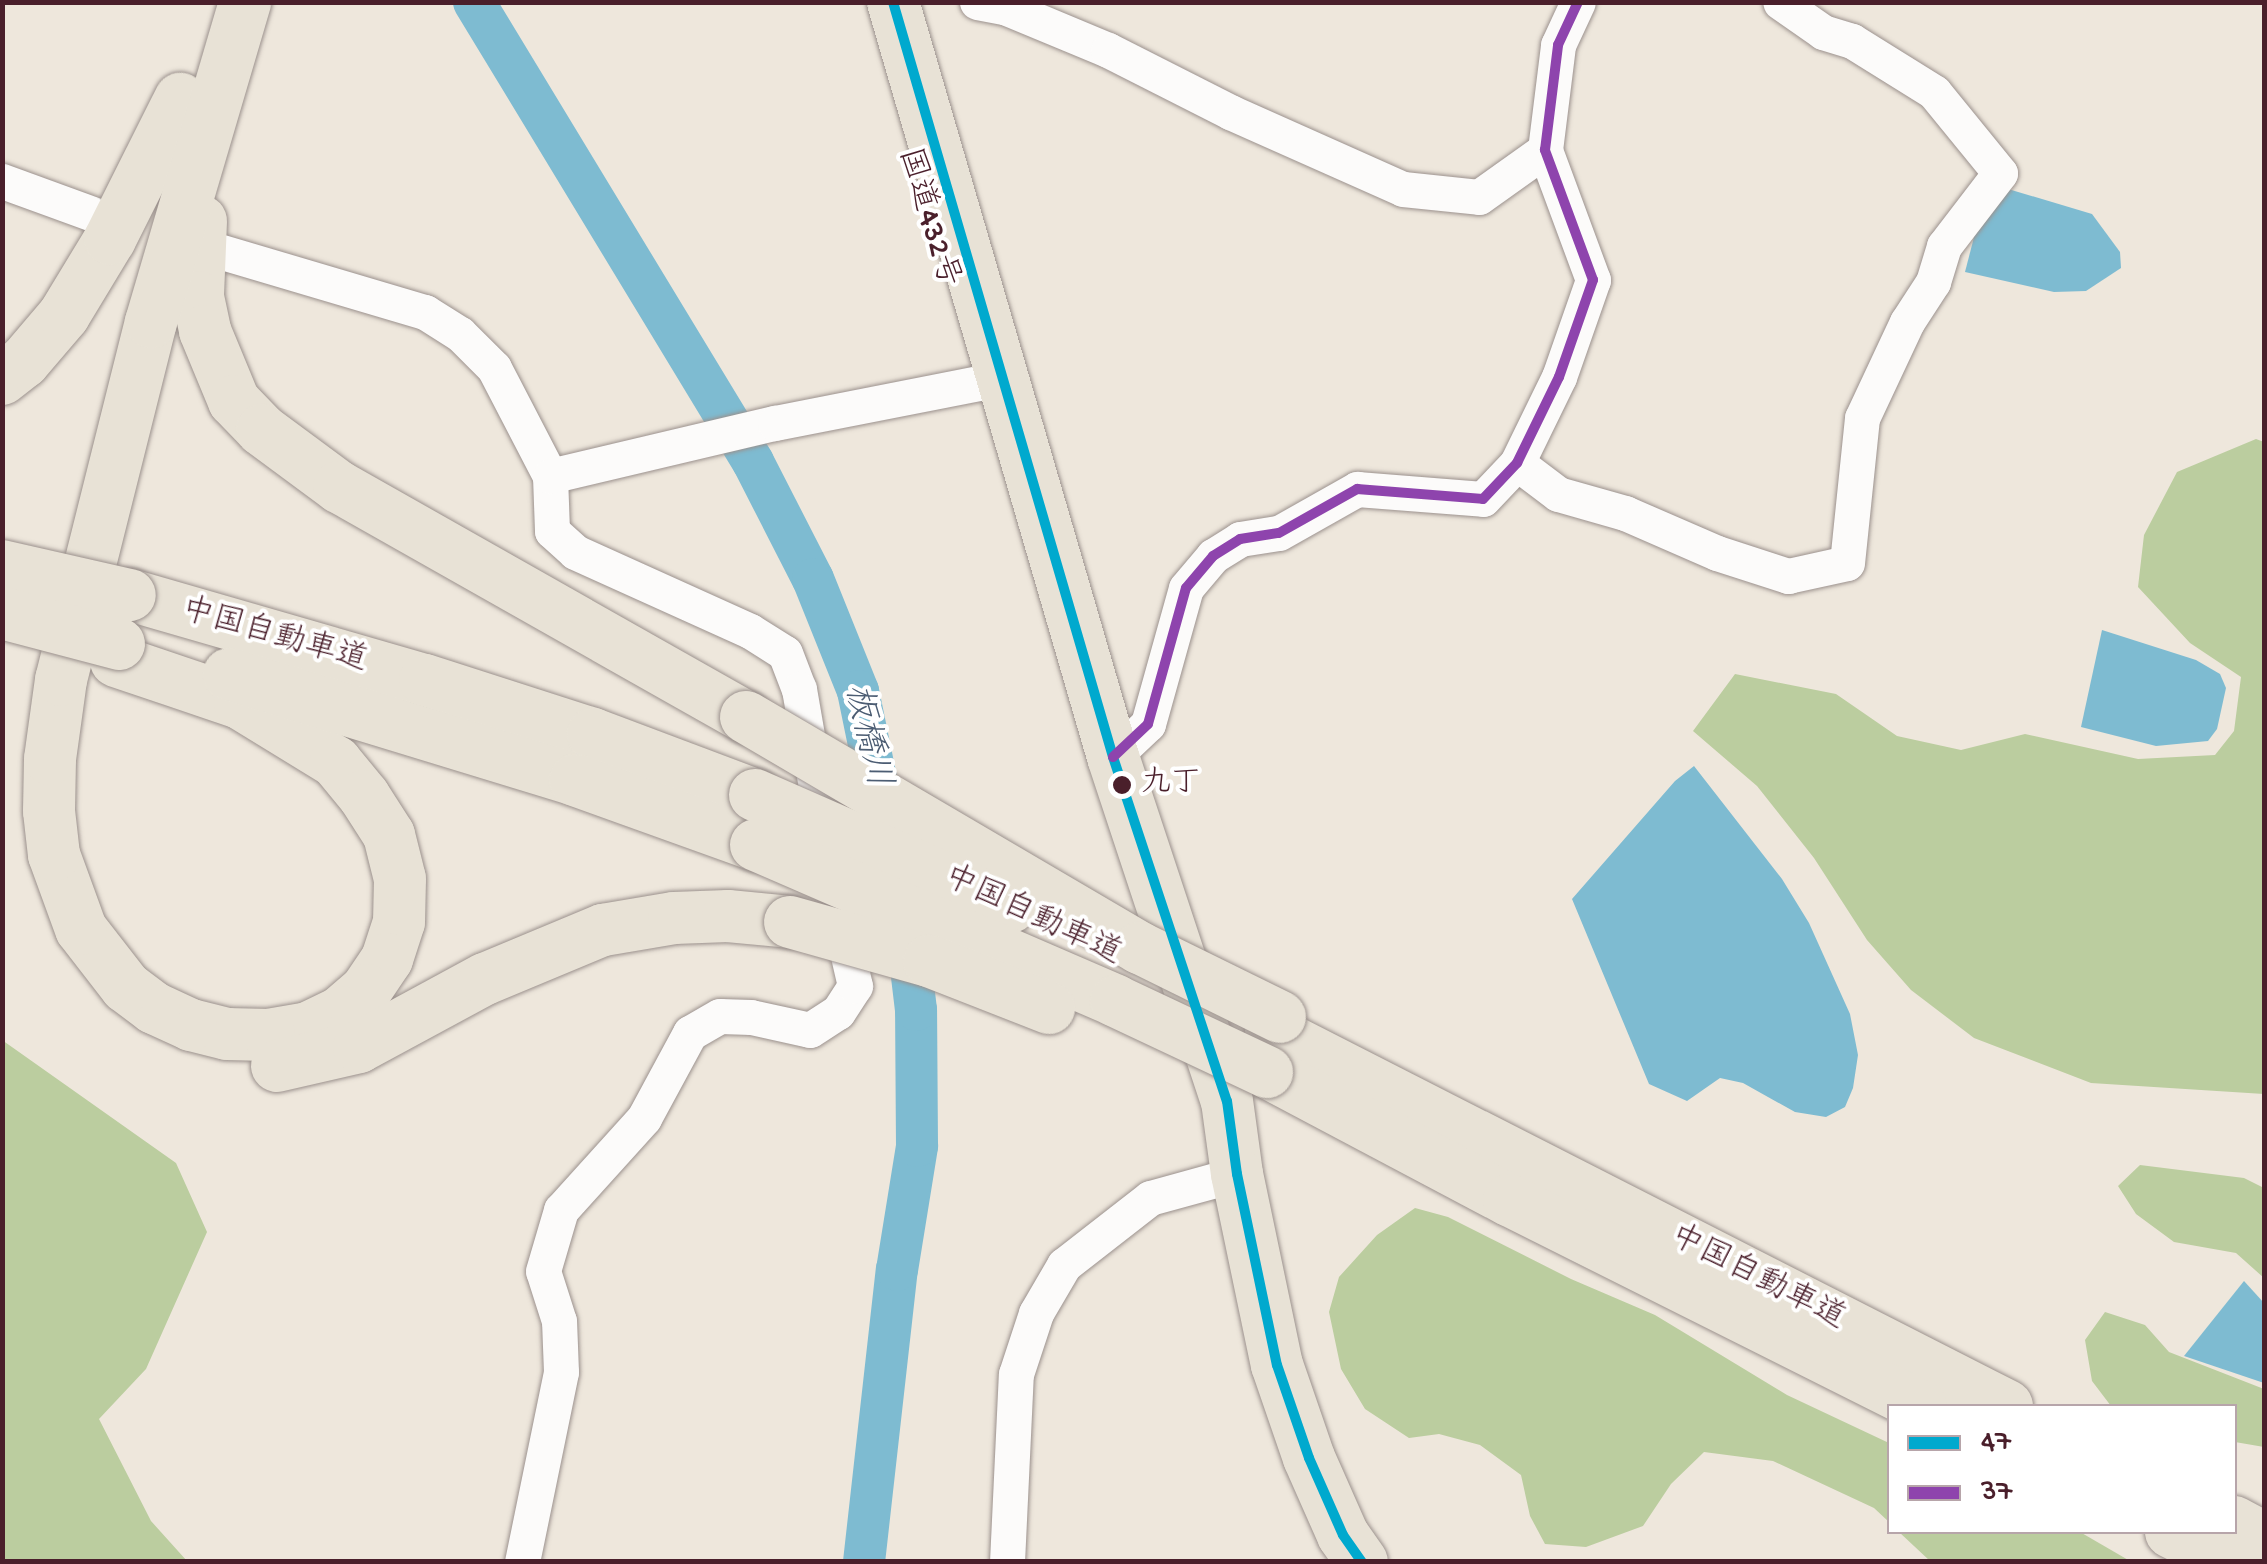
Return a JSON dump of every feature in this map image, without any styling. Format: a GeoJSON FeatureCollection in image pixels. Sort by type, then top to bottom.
{"type":"FeatureCollection","features":[{"type":"Feature","properties":{"kind":"highway"},"geometry":{"type":"LineString","coordinates":[[2,631],[121,633],[336,762],[388,834],[400,879],[399,922],[388,959],[366,990],[341,1012],[308,1028],[256,1035],[191,1025],[154,1008],[99,958],[65,894],[54,854],[50,759],[60,680],[151,322],[197,105],[209,2]]}},
{"type":"Feature","properties":{"kind":"highway"},"geometry":{"type":"LineString","coordinates":[[246,2],[197,105],[101,385],[25,708],[20,758],[23,850],[32,896],[51,939],[76,980],[143,1039],[226,1066],[270,1067],[359,1047],[500,972],[603,930],[674,918],[728,916],[790,922],[1271,1053]]}},
{"type":"Feature","properties":{"kind":"highway","name":"国道432号"},"geometry":{"type":"LineString","coordinates":[[860,2],[1088,754],[1237,1174]]}},
{"type":"Feature","properties":{"kind":"highway","name":"国道432号"},"geometry":{"type":"LineString","coordinates":[[893,2],[1114,757],[1227,1101],[1237,1174],[1277,1365],[1308,1458],[1343,1535],[1362,1562]]}},
{"type":"Feature","properties":{"kind":"highway"},"geometry":{"type":"LineString","coordinates":[[2,379],[24,362],[64,315],[197,105]]}},
{"type":"Feature","properties":{"kind":"highway"},"geometry":{"type":"LineString","coordinates":[[197,105],[202,210],[198,297],[205,331],[234,402],[294,456],[339,486],[746,717],[1140,948],[1271,1053]]}},
{"type":"Feature","properties":{"kind":"highway","name":"中国自動車道"},"geometry":{"type":"LineString","coordinates":[[2,566],[121,633]]}},
{"type":"Feature","properties":{"kind":"highway","name":"中国自動車道"},"geometry":{"type":"LineString","coordinates":[[2,613],[121,633],[391,721],[755,820],[954,929],[1271,1053],[1522,1182],[1918,1404]]}},
{"type":"Feature","properties":{"kind":"highway","name":"中国自動車道"},"geometry":{"type":"LineString","coordinates":[[1522,1182],[2003,1404]]}},
{"type":"Feature","properties":{"kind":"highway"},"geometry":{"type":"LineString","coordinates":[[2237,1524],[2264,1538]]}},
{"type":"Feature","properties":{"kind":"highway"},"geometry":{"type":"LineString","coordinates":[[2175,1534],[2231,1562]]}},
{"type":"Feature","properties":{"kind":"street"},"geometry":{"type":"LineString","coordinates":[[977,2],[1008,8],[1108,50],[1230,112],[1403,189],[1478,197],[1545,150]]}},
{"type":"Feature","properties":{"kind":"street"},"geometry":{"type":"LineString","coordinates":[[1114,757],[1148,724],[1186,588],[1213,556],[1240,538],[1279,533],[1357,489],[1483,499],[1517,464],[1559,377],[1593,280],[1545,150],[1558,45],[1578,2]]}},
{"type":"Feature","properties":{"kind":"street"},"geometry":{"type":"LineString","coordinates":[[1517,464],[1558,494],[1625,513],[1717,552],[1788,576],[1846,563],[1862,418],[1907,322],[1934,282],[1944,246],[2000,173],[1934,92],[1852,41],[1824,32],[1780,2]]}},
{"type":"Feature","properties":{"kind":"street"},"geometry":{"type":"LineString","coordinates":[[2,180],[90,213]]}},
{"type":"Feature","properties":{"kind":"street"},"geometry":{"type":"LineString","coordinates":[[222,252],[425,312],[460,334],[494,368],[550,476],[552,531],[575,552],[750,631],[786,653],[799,689],[855,986],[838,1012],[810,1030],[751,1017],[720,1016],[690,1032],[644,1118],[562,1210],[542,1270],[560,1322],[561,1372],[522,1562]]}},
{"type":"Feature","properties":{"kind":"street"},"geometry":{"type":"LineString","coordinates":[[550,476],[713,441],[775,422],[978,383]]}},
{"type":"Feature","properties":{"kind":"street"},"geometry":{"type":"LineString","coordinates":[[1007,1562],[1016,1374],[1045,1296],[1064,1265],[1150,1198],[1237,1174]]}},
{"type":"Feature","properties":{"kind":"green space"},"geometry":{"type":"Polygon","coordinates":[[[2256,439],[2264,442],[2264,1094],[2091,1083],[1974,1038],[1911,990],[1867,940],[1814,858],[1757,786],[1693,731],[1735,674],[1836,694],[1897,736],[1961,750],[2025,734],[2138,759],[2215,755],[2234,731],[2241,677],[2190,643],[2138,587],[2144,535],[2177,472],[2256,439]]]}},
{"type":"Feature","properties":{"kind":"green space"},"geometry":{"type":"Polygon","coordinates":[[[2,1040],[176,1163],[207,1232],[146,1369],[99,1419],[151,1521],[187,1561],[3,1561],[2,1040]]]}},
{"type":"Feature","properties":{"kind":"green space"},"geometry":{"type":"Polygon","coordinates":[[[2140,1165],[2244,1178],[2264,1188],[2264,1278],[2236,1253],[2174,1242],[2136,1214],[2118,1186],[2140,1165]]]}},
{"type":"Feature","properties":{"kind":"green space"},"geometry":{"type":"Polygon","coordinates":[[[1415,1208],[1448,1217],[1571,1279],[1655,1315],[1787,1395],[1887,1442],[1887,1520],[1874,1508],[1773,1461],[1704,1452],[1671,1484],[1643,1526],[1586,1547],[1545,1544],[1530,1516],[1521,1475],[1480,1445],[1439,1434],[1409,1438],[1365,1409],[1341,1369],[1329,1312],[1339,1277],[1377,1235],[1415,1208]]]}},
{"type":"Feature","properties":{"kind":"green space"},"geometry":{"type":"Polygon","coordinates":[[[2105,1312],[2145,1325],[2169,1352],[2264,1389],[2264,1447],[2237,1442],[2237,1404],[2109,1404],[2092,1381],[2085,1340],[2105,1312]]]}},
{"type":"Feature","properties":{"kind":"green space"},"geometry":{"type":"Polygon","coordinates":[[[1901,1534],[2083,1534],[2130,1561],[1930,1561],[1901,1534]]]}},
{"type":"Feature","properties":{"kind":"water"},"geometry":{"type":"Polygon","coordinates":[[[1988,183],[2092,214],[2120,252],[2121,268],[2086,291],[2054,292],[1965,272],[1988,183]]]}},
{"type":"Feature","properties":{"kind":"water"},"geometry":{"type":"Polygon","coordinates":[[[2102,630],[2196,660],[2220,674],[2226,688],[2217,729],[2208,741],[2156,746],[2081,727],[2102,630]]]}},
{"type":"Feature","properties":{"kind":"water"},"geometry":{"type":"Polygon","coordinates":[[[1694,766],[1782,879],[1809,923],[1850,1014],[1858,1055],[1853,1088],[1845,1107],[1826,1117],[1795,1112],[1743,1083],[1720,1078],[1687,1101],[1649,1084],[1572,899],[1675,781],[1694,766]]]}},
{"type":"Feature","properties":{"kind":"water"},"geometry":{"type":"Polygon","coordinates":[[[2244,1281],[2264,1303],[2264,1383],[2184,1356],[2244,1281]]]}},
{"type":"Feature","properties":{"kind":"waterway","name":"板橋川"},"geometry":{"type":"LineString","coordinates":[[474,2],[753,462],[813,579],[858,691],[884,818]]}},
{"type":"Feature","properties":{"kind":"waterway","name":"板橋川"},"geometry":{"type":"LineString","coordinates":[[864,1562],[897,1270],[917,1146],[916,1010],[906,926]]}},
{"type":"Feature","properties":{"kind":"transit line","name":"47"},"geometry":{"type":"LineString","coordinates":[[893,2],[1113,757],[1227,1101],[1237,1174],[1277,1365],[1309,1458],[1343,1535],[1362,1562]]}},
{"type":"Feature","properties":{"kind":"transit line","name":"37"},"geometry":{"type":"LineString","coordinates":[[1113,757],[1148,724],[1186,588],[1213,556],[1240,539],[1279,533],[1357,489],[1483,499],[1517,463],[1559,377],[1593,280],[1545,150],[1558,45],[1578,2]]}},
{"type":"Feature","properties":{"kind":"place","name":"九丁"},"geometry":{"type":"Point","coordinates":[1122,785]}}]}
